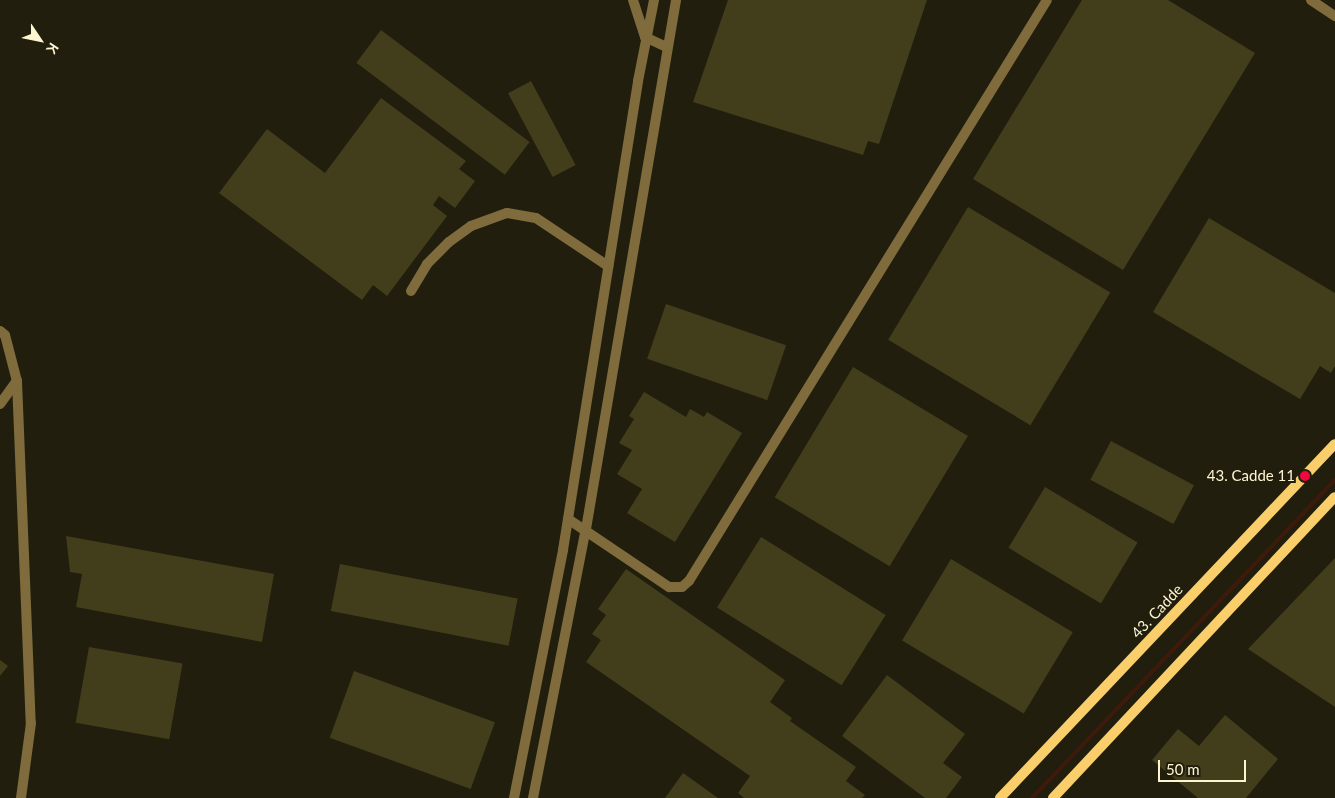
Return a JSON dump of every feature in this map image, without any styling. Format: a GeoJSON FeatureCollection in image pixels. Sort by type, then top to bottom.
{"type":"FeatureCollection","features":[{"type":"Feature","properties":{"kind":"main road","name":"43. Cadde"},"geometry":{"type":"LineString","coordinates":[[1000,798],[1335,444]]}},
{"type":"Feature","properties":{"kind":"main road"},"geometry":{"type":"LineString","coordinates":[[1054,798],[1335,496]]}},
{"type":"Feature","properties":{"kind":"street"},"geometry":{"type":"LineString","coordinates":[[633,0],[645,37],[666,47]]}},
{"type":"Feature","properties":{"kind":"street"},"geometry":{"type":"LineString","coordinates":[[514,798],[568,519],[645,37],[654,0]]}},
{"type":"Feature","properties":{"kind":"street"},"geometry":{"type":"LineString","coordinates":[[533,798],[586,529],[666,47],[676,0]]}},
{"type":"Feature","properties":{"kind":"street"},"geometry":{"type":"LineString","coordinates":[[568,519],[586,529],[669,587],[682,587],[690,581],[1047,0]]}},
{"type":"Feature","properties":{"kind":"street"},"geometry":{"type":"LineString","coordinates":[[1311,0],[1335,16]]}},
{"type":"Feature","properties":{"kind":"street"},"geometry":{"type":"LineString","coordinates":[[410,291],[427,264],[449,242],[471,226],[507,213],[536,218],[608,266]]}},
{"type":"Feature","properties":{"kind":"street"},"geometry":{"type":"LineString","coordinates":[[0,332],[5,335],[17,381],[31,723],[21,798]]}},
{"type":"Feature","properties":{"kind":"street"},"geometry":{"type":"LineString","coordinates":[[0,404],[17,381]]}},
{"type":"Feature","properties":{"kind":"building"},"geometry":{"type":"Polygon","coordinates":[[[728,0],[927,0],[879,144],[868,141],[863,155],[693,102],[728,0]]]}},
{"type":"Feature","properties":{"kind":"building"},"geometry":{"type":"Polygon","coordinates":[[[1082,0],[1168,0],[1255,53],[1123,270],[973,179],[1082,0]]]}},
{"type":"Feature","properties":{"kind":"building"},"geometry":{"type":"Polygon","coordinates":[[[381,30],[530,142],[505,175],[356,63],[381,30]]]}},
{"type":"Feature","properties":{"kind":"building"},"geometry":{"type":"Polygon","coordinates":[[[531,81],[576,165],[553,177],[508,93],[531,81]]]}},
{"type":"Feature","properties":{"kind":"building"},"geometry":{"type":"Polygon","coordinates":[[[381,98],[466,161],[459,169],[475,181],[455,208],[439,196],[433,205],[447,216],[387,296],[373,285],[362,300],[219,193],[267,129],[325,173],[381,98]]]}},
{"type":"Feature","properties":{"kind":"building"},"geometry":{"type":"Polygon","coordinates":[[[968,207],[1110,292],[1030,425],[888,340],[968,207]]]}},
{"type":"Feature","properties":{"kind":"building"},"geometry":{"type":"Polygon","coordinates":[[[1209,218],[1335,293],[1335,366],[1331,373],[1320,366],[1300,399],[1153,312],[1209,218]]]}},
{"type":"Feature","properties":{"kind":"building"},"geometry":{"type":"Polygon","coordinates":[[[666,304],[786,345],[767,400],[647,359],[666,304]]]}},
{"type":"Feature","properties":{"kind":"building"},"geometry":{"type":"Polygon","coordinates":[[[853,367],[968,436],[890,566],[775,497],[853,367]]]}},
{"type":"Feature","properties":{"kind":"building"},"geometry":{"type":"Polygon","coordinates":[[[644,392],[686,417],[690,409],[704,417],[707,412],[742,433],[675,542],[627,513],[642,489],[617,474],[632,450],[619,443],[634,419],[629,416],[644,392]]]}},
{"type":"Feature","properties":{"kind":"building"},"geometry":{"type":"Polygon","coordinates":[[[1111,441],[1194,485],[1173,524],[1090,480],[1111,441]]]}},
{"type":"Feature","properties":{"kind":"building"},"geometry":{"type":"Polygon","coordinates":[[[1045,487],[1138,543],[1101,603],[1008,548],[1045,487]]]}},
{"type":"Feature","properties":{"kind":"building"},"geometry":{"type":"Polygon","coordinates":[[[66,536],[274,574],[262,642],[76,607],[82,574],[70,572],[66,536]]]}},
{"type":"Feature","properties":{"kind":"building"},"geometry":{"type":"Polygon","coordinates":[[[761,537],[886,615],[842,685],[717,607],[761,537]]]}},
{"type":"Feature","properties":{"kind":"building"},"geometry":{"type":"Polygon","coordinates":[[[1335,558],[1335,707],[1248,649],[1335,558]]]}},
{"type":"Feature","properties":{"kind":"building"},"geometry":{"type":"Polygon","coordinates":[[[951,559],[1073,632],[1024,714],[902,640],[951,559]]]}},
{"type":"Feature","properties":{"kind":"building"},"geometry":{"type":"Polygon","coordinates":[[[340,564],[518,599],[509,646],[331,611],[340,564]]]}},
{"type":"Feature","properties":{"kind":"building"},"geometry":{"type":"Polygon","coordinates":[[[626,569],[785,680],[770,702],[792,718],[790,721],[856,767],[846,781],[865,795],[862,798],[744,798],[738,793],[750,776],[586,662],[601,640],[592,634],[606,615],[598,609],[626,569]]]}},
{"type":"Feature","properties":{"kind":"building"},"geometry":{"type":"Polygon","coordinates":[[[89,647],[183,663],[169,739],[76,723],[89,647]]]}},
{"type":"Feature","properties":{"kind":"building"},"geometry":{"type":"Polygon","coordinates":[[[0,660],[8,666],[0,676],[0,660]]]}},
{"type":"Feature","properties":{"kind":"building"},"geometry":{"type":"Polygon","coordinates":[[[354,671],[495,722],[471,789],[330,738],[354,671]]]}},
{"type":"Feature","properties":{"kind":"building"},"geometry":{"type":"Polygon","coordinates":[[[887,675],[965,734],[943,763],[962,777],[946,798],[925,798],[842,736],[887,675]]]}},
{"type":"Feature","properties":{"kind":"building"},"geometry":{"type":"Polygon","coordinates":[[[1225,715],[1278,759],[1246,798],[1198,798],[1152,760],[1178,729],[1199,746],[1225,715]]]}},
{"type":"Feature","properties":{"kind":"building"},"geometry":{"type":"Polygon","coordinates":[[[683,773],[718,798],[665,798],[683,773]]]}},
{"type":"Feature","properties":{"kind":"waterway"},"geometry":{"type":"LineString","coordinates":[[1032,798],[1335,480]]}},
{"type":"Feature","properties":{"kind":"place","name":"43. Cadde 11"},"geometry":{"type":"Point","coordinates":[1305,476]}}]}
